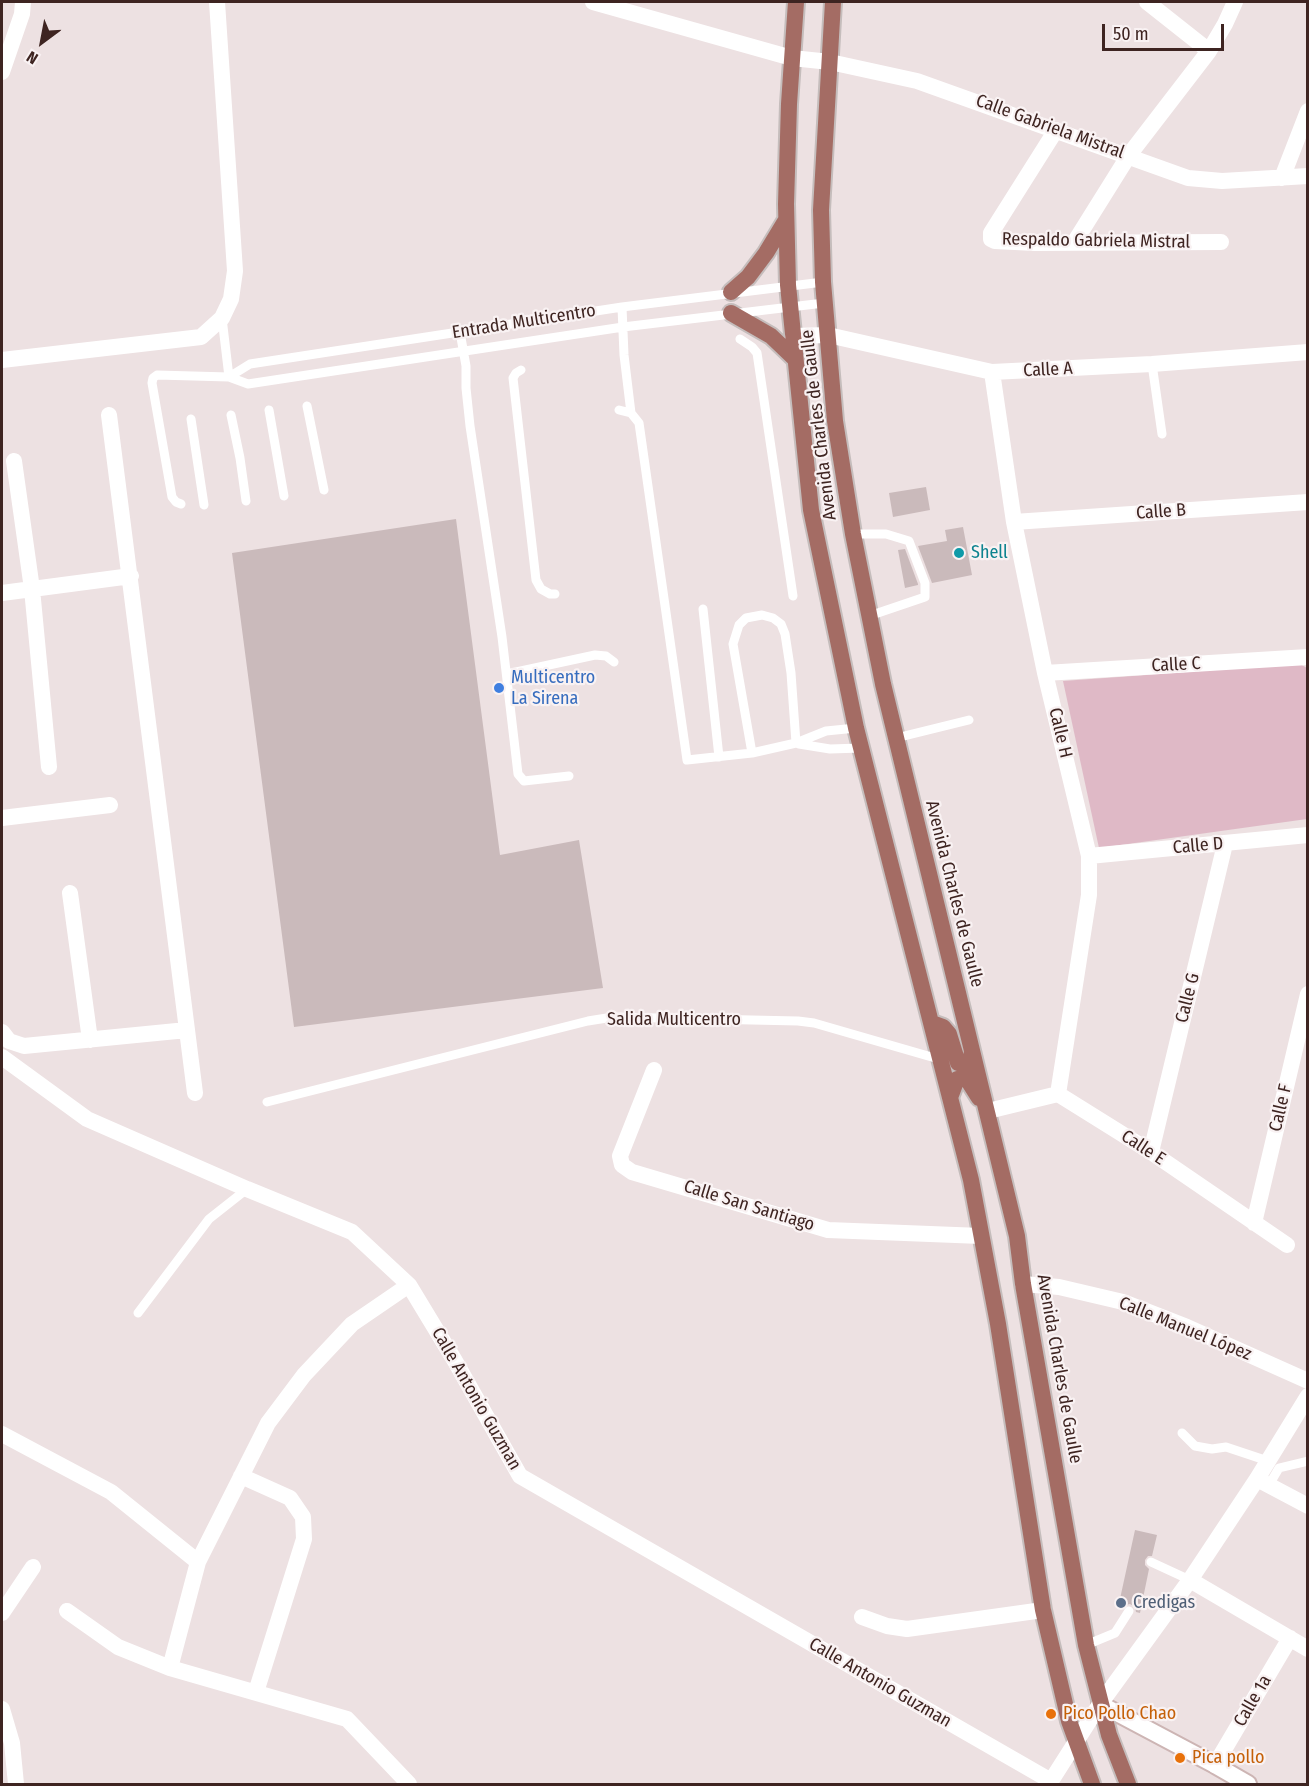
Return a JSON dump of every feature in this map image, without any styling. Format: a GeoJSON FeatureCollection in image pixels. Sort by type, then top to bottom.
{"type":"FeatureCollection","features":[{"type":"Feature","properties":{"kind":"main road","name":"Avenida Charles de Gaulle"},"geometry":{"type":"LineString","coordinates":[[796,2],[789,115],[788,285],[811,510],[856,728],[971,1180],[1000,1336],[1043,1610],[1075,1740],[1092,1785]]}},
{"type":"Feature","properties":{"kind":"main road","name":"Avenida Charles de Gaulle"},"geometry":{"type":"LineString","coordinates":[[833,2],[821,210],[823,282],[835,421],[853,534],[896,738],[1017,1236],[1023,1284],[1086,1645],[1109,1735],[1128,1785]]}},
{"type":"Feature","properties":{"kind":"main road"},"geometry":{"type":"LineString","coordinates":[[731,292],[756,267],[787,219]]}},
{"type":"Feature","properties":{"kind":"main road"},"geometry":{"type":"LineString","coordinates":[[731,314],[771,336],[795,359]]}},
{"type":"Feature","properties":{"kind":"main road"},"geometry":{"type":"LineString","coordinates":[[932,1023],[943,1027],[949,1034],[958,1063],[966,1064],[972,1051]]}},
{"type":"Feature","properties":{"kind":"main road"},"geometry":{"type":"LineString","coordinates":[[951,1095],[957,1078],[967,1079],[988,1111]]}},
{"type":"Feature","properties":{"kind":"street"},"geometry":{"type":"LineString","coordinates":[[2,72],[22,14],[23,2]]}},
{"type":"Feature","properties":{"kind":"street"},"geometry":{"type":"LineString","coordinates":[[2,360],[201,337],[222,318],[231,299],[235,271],[217,2]]}},
{"type":"Feature","properties":{"kind":"street","name":"Calle Gabriela Mistral"},"geometry":{"type":"LineString","coordinates":[[593,2],[792,58],[830,62],[917,81],[1188,178],[1209,181],[1308,176]]}},
{"type":"Feature","properties":{"kind":"street"},"geometry":{"type":"LineString","coordinates":[[1148,2],[1209,51]]}},
{"type":"Feature","properties":{"kind":"street"},"geometry":{"type":"LineString","coordinates":[[1074,243],[1129,156],[1209,51],[1225,24],[1234,2]]}},
{"type":"Feature","properties":{"kind":"street"},"geometry":{"type":"LineString","coordinates":[[1282,178],[1308,111]]}},
{"type":"Feature","properties":{"kind":"street","name":"Respaldo Gabriela Mistral"},"geometry":{"type":"LineString","coordinates":[[1056,130],[991,233],[990,237],[995,241],[1016,243],[1221,242]]}},
{"type":"Feature","properties":{"kind":"street","name":"Calle A"},"geometry":{"type":"LineString","coordinates":[[793,336],[828,335],[992,372],[1152,364],[1308,352]]}},
{"type":"Feature","properties":{"kind":"street","name":"Calle H"},"geometry":{"type":"LineString","coordinates":[[992,372],[1014,522],[1045,673],[1089,856],[1089,895],[1058,1094]]}},
{"type":"Feature","properties":{"kind":"street"},"geometry":{"type":"LineString","coordinates":[[109,415],[195,1093]]}},
{"type":"Feature","properties":{"kind":"street"},"geometry":{"type":"LineString","coordinates":[[14,461],[32,589],[49,767]]}},
{"type":"Feature","properties":{"kind":"street","name":"Calle B"},"geometry":{"type":"LineString","coordinates":[[1014,522],[1308,502]]}},
{"type":"Feature","properties":{"kind":"street"},"geometry":{"type":"LineString","coordinates":[[2,593],[131,576]]}},
{"type":"Feature","properties":{"kind":"street","name":"Calle C"},"geometry":{"type":"LineString","coordinates":[[1045,673],[1308,657]]}},
{"type":"Feature","properties":{"kind":"street"},"geometry":{"type":"LineString","coordinates":[[2,818],[110,805]]}},
{"type":"Feature","properties":{"kind":"street","name":"Calle D"},"geometry":{"type":"LineString","coordinates":[[1089,856],[1308,835]]}},
{"type":"Feature","properties":{"kind":"street","name":"Calle G"},"geometry":{"type":"LineString","coordinates":[[1150,1152],[1225,844]]}},
{"type":"Feature","properties":{"kind":"street"},"geometry":{"type":"LineString","coordinates":[[70,893],[90,1040]]}},
{"type":"Feature","properties":{"kind":"street","name":"Calle F"},"geometry":{"type":"LineString","coordinates":[[1254,1223],[1308,994]]}},
{"type":"Feature","properties":{"kind":"street"},"geometry":{"type":"LineString","coordinates":[[2,1032],[9,1041],[24,1046],[187,1030]]}},
{"type":"Feature","properties":{"kind":"street","name":"Calle Antonio Guzman"},"geometry":{"type":"LineString","coordinates":[[2,1058],[87,1119],[352,1232],[410,1285],[520,1476],[1050,1783],[1075,1740],[1100,1704],[1263,1482],[1268,1461],[1308,1396]]}},
{"type":"Feature","properties":{"kind":"street","name":"Calle San Santiago"},"geometry":{"type":"LineString","coordinates":[[654,1070],[620,1156],[622,1165],[632,1172],[828,1230],[981,1236]]}},
{"type":"Feature","properties":{"kind":"street"},"geometry":{"type":"LineString","coordinates":[[988,1111],[1058,1094]]}},
{"type":"Feature","properties":{"kind":"street","name":"Calle E"},"geometry":{"type":"LineString","coordinates":[[1058,1094],[1150,1152],[1287,1245]]}},
{"type":"Feature","properties":{"kind":"street","name":"Calle Manuel López"},"geometry":{"type":"LineString","coordinates":[[1023,1284],[1059,1287],[1123,1302],[1188,1327],[1308,1381]]}},
{"type":"Feature","properties":{"kind":"street"},"geometry":{"type":"LineString","coordinates":[[170,1668],[198,1562],[268,1423],[304,1375],[352,1324],[410,1285]]}},
{"type":"Feature","properties":{"kind":"street"},"geometry":{"type":"LineString","coordinates":[[2,1434],[111,1492],[198,1562]]}},
{"type":"Feature","properties":{"kind":"street"},"geometry":{"type":"LineString","coordinates":[[241,1476],[290,1498],[303,1517],[304,1539],[256,1692]]}},
{"type":"Feature","properties":{"kind":"street"},"geometry":{"type":"LineString","coordinates":[[1263,1482],[1308,1506]]}},
{"type":"Feature","properties":{"kind":"street"},"geometry":{"type":"LineString","coordinates":[[2,1613],[33,1567]]}},
{"type":"Feature","properties":{"kind":"street"},"geometry":{"type":"LineString","coordinates":[[1190,1580],[1308,1647]]}},
{"type":"Feature","properties":{"kind":"street"},"geometry":{"type":"LineString","coordinates":[[862,1617],[887,1626],[907,1629],[1043,1610]]}},
{"type":"Feature","properties":{"kind":"street"},"geometry":{"type":"LineString","coordinates":[[67,1611],[118,1647],[170,1668],[347,1719],[409,1785]]}},
{"type":"Feature","properties":{"kind":"street","name":"Calle 1a"},"geometry":{"type":"LineString","coordinates":[[1215,1765],[1290,1638]]}},
{"type":"Feature","properties":{"kind":"street"},"geometry":{"type":"LineString","coordinates":[[1100,1704],[1248,1785]]}},
{"type":"Feature","properties":{"kind":"street"},"geometry":{"type":"LineString","coordinates":[[2,1709],[12,1743],[16,1785]]}},
{"type":"Feature","properties":{"kind":"lane","name":"Entrada Multicentro"},"geometry":{"type":"LineString","coordinates":[[230,377],[250,364],[622,306],[823,282]]}},
{"type":"Feature","properties":{"kind":"lane","name":"Entrada Multicentro"},"geometry":{"type":"LineString","coordinates":[[182,504],[176,502],[172,497],[152,383],[153,378],[157,375],[230,377],[248,384],[623,327],[824,303]]}},
{"type":"Feature","properties":{"kind":"lane"},"geometry":{"type":"LineString","coordinates":[[622,306],[624,355],[631,413],[639,423],[687,760],[752,753],[796,743],[826,731],[856,728]]}},
{"type":"Feature","properties":{"kind":"lane"},"geometry":{"type":"LineString","coordinates":[[222,318],[230,377]]}},
{"type":"Feature","properties":{"kind":"lane"},"geometry":{"type":"LineString","coordinates":[[460,332],[466,366],[470,426],[507,674],[518,774],[524,781],[569,776]]}},
{"type":"Feature","properties":{"kind":"lane"},"geometry":{"type":"LineString","coordinates":[[740,339],[753,347],[757,353],[793,596]]}},
{"type":"Feature","properties":{"kind":"lane"},"geometry":{"type":"LineString","coordinates":[[1152,364],[1162,434]]}},
{"type":"Feature","properties":{"kind":"lane"},"geometry":{"type":"LineString","coordinates":[[521,370],[513,378],[536,580],[541,589],[555,594]]}},
{"type":"Feature","properties":{"kind":"lane"},"geometry":{"type":"LineString","coordinates":[[308,406],[324,490]]}},
{"type":"Feature","properties":{"kind":"lane"},"geometry":{"type":"LineString","coordinates":[[269,410],[284,496]]}},
{"type":"Feature","properties":{"kind":"lane"},"geometry":{"type":"LineString","coordinates":[[619,410],[631,413]]}},
{"type":"Feature","properties":{"kind":"lane"},"geometry":{"type":"LineString","coordinates":[[231,415],[246,501]]}},
{"type":"Feature","properties":{"kind":"lane"},"geometry":{"type":"LineString","coordinates":[[191,418],[204,505]]}},
{"type":"Feature","properties":{"kind":"lane"},"geometry":{"type":"LineString","coordinates":[[853,534],[886,534],[909,541],[925,583],[925,597],[869,616]]}},
{"type":"Feature","properties":{"kind":"lane"},"geometry":{"type":"LineString","coordinates":[[703,609],[719,757]]}},
{"type":"Feature","properties":{"kind":"lane"},"geometry":{"type":"LineString","coordinates":[[752,753],[733,644],[739,625],[746,618],[762,615],[773,618],[781,624],[785,634],[791,673],[796,743]]}},
{"type":"Feature","properties":{"kind":"lane"},"geometry":{"type":"LineString","coordinates":[[507,674],[595,655],[606,656],[614,662]]}},
{"type":"Feature","properties":{"kind":"lane"},"geometry":{"type":"LineString","coordinates":[[896,738],[969,720]]}},
{"type":"Feature","properties":{"kind":"lane"},"geometry":{"type":"LineString","coordinates":[[796,743],[830,749],[861,748]]}},
{"type":"Feature","properties":{"kind":"lane","name":"Salida Multicentro"},"geometry":{"type":"LineString","coordinates":[[267,1102],[588,1021],[613,1017],[798,1020],[942,1060]]}},
{"type":"Feature","properties":{"kind":"lane"},"geometry":{"type":"LineString","coordinates":[[138,1312],[209,1219],[247,1189]]}},
{"type":"Feature","properties":{"kind":"lane"},"geometry":{"type":"LineString","coordinates":[[1182,1433],[1195,1446],[1212,1449],[1226,1447],[1268,1461]]}},
{"type":"Feature","properties":{"kind":"lane"},"geometry":{"type":"LineString","coordinates":[[1263,1482],[1279,1468],[1308,1461]]}},
{"type":"Feature","properties":{"kind":"lane"},"geometry":{"type":"LineString","coordinates":[[1151,1562],[1190,1580]]}},
{"type":"Feature","properties":{"kind":"lane"},"geometry":{"type":"LineString","coordinates":[[1086,1645],[1114,1634],[1129,1611]]}},
{"type":"Feature","properties":{"kind":"shaded area"},"geometry":{"type":"Polygon","coordinates":[[[1300,664],[1307,668],[1307,819],[1099,848],[1063,681],[1300,664]]]}},
{"type":"Feature","properties":{"kind":"building","name":"Shell"},"geometry":{"type":"Polygon","coordinates":[[[926,487],[930,510],[893,517],[889,493],[926,487]]]}},
{"type":"Feature","properties":{"kind":"building"},"geometry":{"type":"Polygon","coordinates":[[[456,519],[500,855],[579,840],[603,988],[294,1027],[232,553],[456,519]]]}},
{"type":"Feature","properties":{"kind":"building"},"geometry":{"type":"Polygon","coordinates":[[[963,527],[972,575],[932,583],[918,546],[947,541],[945,530],[963,527]]]}},
{"type":"Feature","properties":{"kind":"building"},"geometry":{"type":"Polygon","coordinates":[[[905,549],[918,585],[905,588],[898,550],[905,549]]]}},
{"type":"Feature","properties":{"kind":"building"},"geometry":{"type":"Polygon","coordinates":[[[1135,1530],[1157,1535],[1152,1556],[1148,1556],[1145,1560],[1145,1565],[1149,1569],[1140,1613],[1136,1612],[1135,1607],[1130,1604],[1125,1605],[1122,1609],[1118,1608],[1135,1530]]]}},
{"type":"Feature","properties":{"kind":"place","name":"Shell"},"geometry":{"type":"Point","coordinates":[959,553]}},
{"type":"Feature","properties":{"kind":"place","name":"Multicentro La Sirena"},"geometry":{"type":"Point","coordinates":[499,688]}},
{"type":"Feature","properties":{"kind":"place","name":"Credigas"},"geometry":{"type":"Point","coordinates":[1121,1603]}},
{"type":"Feature","properties":{"kind":"place","name":"Pico Pollo Chao"},"geometry":{"type":"Point","coordinates":[1051,1714]}},
{"type":"Feature","properties":{"kind":"place","name":"Pica pollo"},"geometry":{"type":"Point","coordinates":[1180,1758]}}]}
